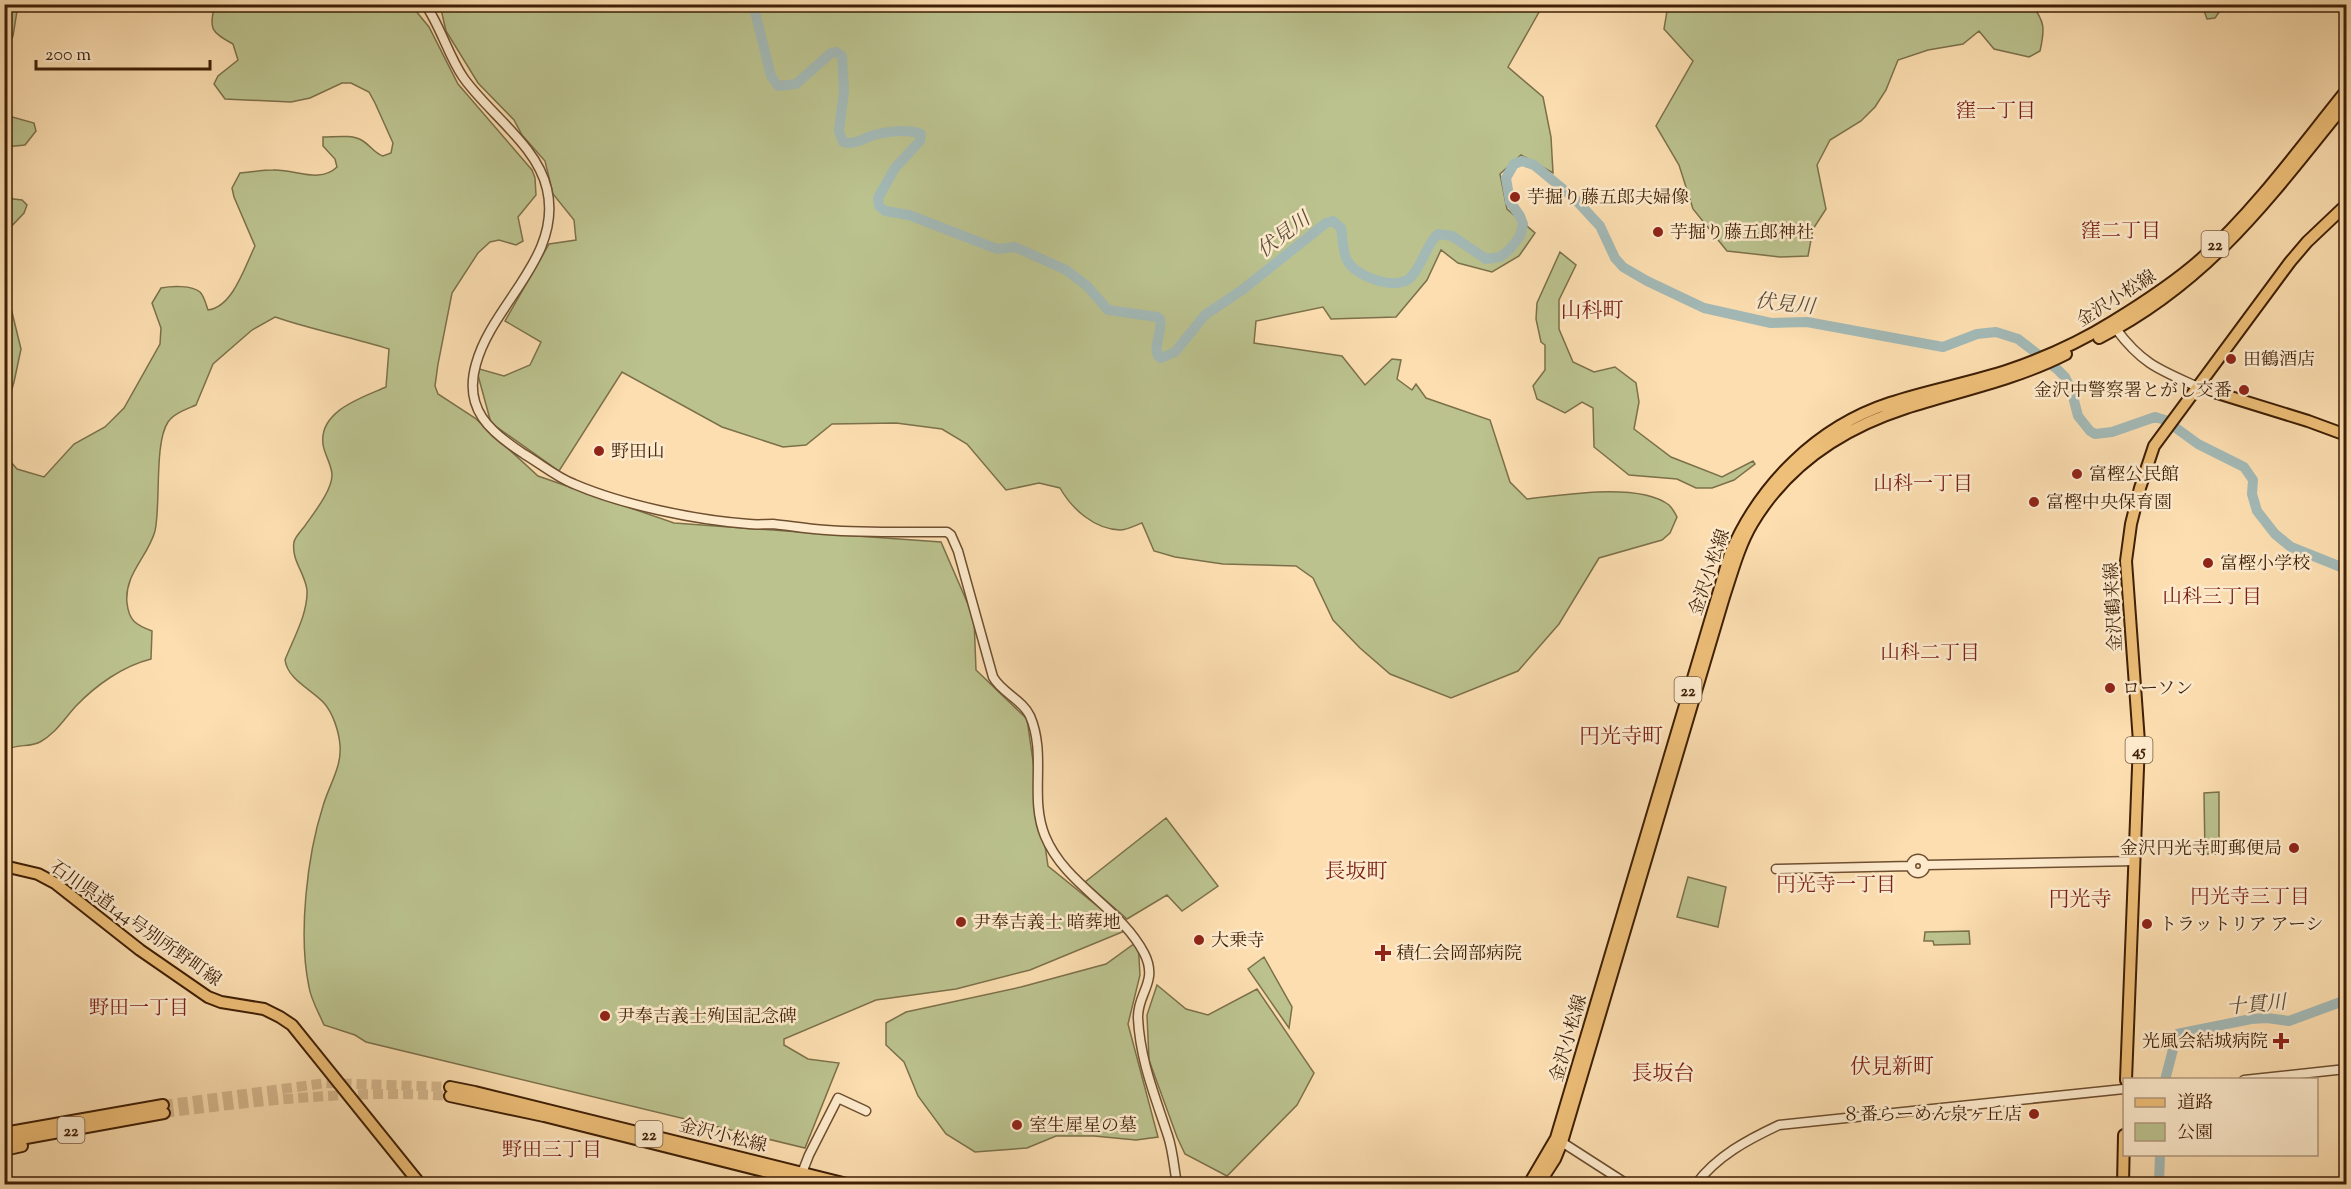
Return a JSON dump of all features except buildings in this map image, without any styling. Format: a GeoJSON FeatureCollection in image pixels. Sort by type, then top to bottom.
{"type":"FeatureCollection","features":[{"type":"Feature","properties":{"kind":"main road","name":"金沢小松線"},"geometry":{"type":"LineString","coordinates":[[2051,357],[2112,322],[2167,286],[2201,259],[2260,197],[2346,91]]}},
{"type":"Feature","properties":{"kind":"main road","name":"金沢小松線"},"geometry":{"type":"LineString","coordinates":[[1539,1185],[1559,1140],[1724,572],[1746,520],[1771,484],[1807,448],[1850,421],[1889,403],[2039,362],[2116,328],[2166,298],[2222,250],[2277,189],[2346,103]]}},
{"type":"Feature","properties":{"kind":"main road","name":"金沢鶴来線"},"geometry":{"type":"LineString","coordinates":[[2126,1078],[2139,742],[2126,583],[2126,552],[2145,471],[2154,446],[2178,417],[2294,257],[2346,205]]}},
{"type":"Feature","properties":{"kind":"main road"},"geometry":{"type":"LineString","coordinates":[[2198,387],[2346,435]]}},
{"type":"Feature","properties":{"kind":"main road","name":"石川県道144号別所野町線"},"geometry":{"type":"LineString","coordinates":[[4,866],[38,874],[55,883],[140,950],[208,997],[221,1002],[264,1009],[292,1025],[420,1185]]}},
{"type":"Feature","properties":{"kind":"main road","name":"金沢小松線"},"geometry":{"type":"LineString","coordinates":[[450,1092],[486,1094],[815,1185]]}},
{"type":"Feature","properties":{"kind":"main road","name":"22"},"geometry":{"type":"LineString","coordinates":[[4,1133],[135,1109]]}},
{"type":"Feature","properties":{"kind":"main road","name":"22"},"geometry":{"type":"LineString","coordinates":[[4,1126],[88,1113],[163,1109],[84,1132],[4,1150]]}},
{"type":"Feature","properties":{"kind":"main road","name":"22"},"geometry":{"type":"LineString","coordinates":[[4,1142],[127,1120]]}},
{"type":"Feature","properties":{"kind":"main road","name":"金沢小松線"},"geometry":{"type":"LineString","coordinates":[[1529,1185],[1559,1140]]}},
{"type":"Feature","properties":{"kind":"main road"},"geometry":{"type":"LineString","coordinates":[[2123,1185],[2124,1156]]}},
{"type":"Feature","properties":{"kind":"main road","name":"金沢小松線"},"geometry":{"type":"LineString","coordinates":[[800,1179],[847,1185]]}},
{"type":"Feature","properties":{"kind":"street"},"geometry":{"type":"LineString","coordinates":[[425,4],[464,78],[522,144],[540,170],[548,190],[550,211],[544,242],[484,342],[476,365],[474,397],[479,415],[496,435],[565,480],[652,509],[751,525],[772,524],[849,531],[947,532],[951,535],[958,551],[993,677],[1004,691],[1028,711],[1032,720],[1040,766],[1036,802],[1045,837],[1064,867],[1132,934],[1147,959],[1150,978],[1137,1014],[1143,1064],[1169,1137],[1178,1185]]}},
{"type":"Feature","properties":{"kind":"street"},"geometry":{"type":"LineString","coordinates":[[2116,328],[2143,360],[2198,387]]}},
{"type":"Feature","properties":{"kind":"street"},"geometry":{"type":"LineString","coordinates":[[1776,869],[1911,866],[1917,873],[1922,871],[1924,865],[2135,861]]}},
{"type":"Feature","properties":{"kind":"street"},"geometry":{"type":"LineString","coordinates":[[2261,1078],[2346,1068]]}},
{"type":"Feature","properties":{"kind":"street"},"geometry":{"type":"LineString","coordinates":[[1696,1185],[1704,1173],[1726,1154],[1749,1139],[1779,1125],[2123,1089]]}},
{"type":"Feature","properties":{"kind":"street"},"geometry":{"type":"LineString","coordinates":[[800,1179],[838,1098],[866,1111]]}},
{"type":"Feature","properties":{"kind":"street"},"geometry":{"type":"LineString","coordinates":[[1559,1140],[1627,1185]]}},
{"type":"Feature","properties":{"kind":"green space"},"geometry":{"type":"Polygon","coordinates":[[[5,4],[18,5],[13,36],[5,52],[5,4]]]}},
{"type":"Feature","properties":{"kind":"green space"},"geometry":{"type":"Polygon","coordinates":[[[2031,4],[2043,26],[2043,37],[2040,51],[2029,57],[1994,49],[1979,31],[1963,44],[1928,50],[1898,60],[1886,90],[1875,107],[1861,121],[1830,140],[1817,165],[1826,209],[1813,229],[1808,256],[1781,257],[1727,251],[1693,209],[1679,165],[1656,126],[1693,61],[1664,29],[1668,5],[2031,4]]]}},
{"type":"Feature","properties":{"kind":"green space"},"geometry":{"type":"Polygon","coordinates":[[[2202,4],[2224,5],[2215,18],[2207,19],[2202,4]]]}},
{"type":"Feature","properties":{"kind":"green space"},"geometry":{"type":"Polygon","coordinates":[[[215,5],[411,5],[429,27],[458,84],[532,170],[536,195],[518,217],[523,241],[516,245],[499,240],[490,242],[478,253],[452,293],[435,386],[438,394],[475,418],[538,476],[674,523],[941,542],[974,618],[976,670],[1027,719],[1048,866],[1127,930],[1030,970],[956,989],[876,1000],[784,1039],[784,1045],[808,1059],[839,1063],[805,1148],[366,1042],[355,1035],[324,1025],[309,987],[304,920],[317,826],[339,761],[340,745],[335,723],[327,707],[295,679],[285,660],[303,617],[307,599],[306,584],[294,555],[294,542],[321,502],[331,481],[332,471],[323,444],[328,423],[344,407],[386,387],[389,349],[275,317],[252,330],[213,364],[196,405],[174,416],[168,422],[164,432],[159,459],[155,531],[133,574],[127,593],[128,609],[132,618],[152,631],[151,659],[120,671],[101,684],[40,742],[13,747],[5,751],[4,687],[8,672],[4,656],[4,454],[17,469],[44,477],[74,444],[105,427],[124,408],[160,344],[161,328],[152,303],[161,288],[192,288],[203,296],[208,310],[217,307],[231,294],[255,246],[232,188],[240,173],[282,170],[315,175],[330,172],[337,167],[335,159],[323,146],[323,137],[354,137],[363,141],[380,155],[391,153],[393,143],[369,92],[351,83],[342,83],[310,98],[291,102],[225,99],[214,84],[218,76],[238,60],[233,44],[220,37],[212,25],[215,5]]]}},
{"type":"Feature","properties":{"kind":"green space"},"geometry":{"type":"Polygon","coordinates":[[[440,5],[1543,5],[1508,67],[1543,97],[1551,137],[1553,173],[1521,155],[1500,174],[1507,209],[1535,233],[1519,256],[1492,272],[1458,263],[1441,250],[1427,280],[1396,317],[1331,319],[1323,307],[1256,321],[1254,343],[1342,356],[1365,385],[1392,359],[1401,360],[1397,379],[1412,390],[1416,384],[1426,398],[1490,420],[1510,482],[1527,499],[1600,492],[1639,494],[1656,498],[1669,505],[1677,517],[1670,533],[1662,540],[1599,558],[1559,624],[1518,671],[1451,698],[1390,674],[1333,620],[1313,578],[1296,566],[1223,564],[1175,557],[1154,551],[1142,523],[1120,530],[1101,526],[1077,510],[1060,488],[1039,483],[1006,490],[967,444],[942,429],[896,423],[832,424],[806,445],[783,447],[722,427],[622,372],[559,471],[491,423],[476,368],[504,376],[530,365],[541,342],[505,321],[549,244],[576,240],[574,220],[553,194],[545,161],[522,135],[514,120],[478,83],[446,31],[440,5]]]}},
{"type":"Feature","properties":{"kind":"green space"},"geometry":{"type":"Polygon","coordinates":[[[5,115],[34,123],[36,131],[25,145],[5,147],[5,115]]]}},
{"type":"Feature","properties":{"kind":"green space"},"geometry":{"type":"Polygon","coordinates":[[[5,198],[22,200],[27,205],[24,213],[5,233],[5,198]]]}},
{"type":"Feature","properties":{"kind":"green space"},"geometry":{"type":"Polygon","coordinates":[[[1560,252],[1576,265],[1559,300],[1559,329],[1573,362],[1594,372],[1615,367],[1636,383],[1639,402],[1634,429],[1671,457],[1722,477],[1753,461],[1755,464],[1734,480],[1712,488],[1696,488],[1677,479],[1629,475],[1594,447],[1593,408],[1582,402],[1565,413],[1537,399],[1533,386],[1545,370],[1545,345],[1541,342],[1536,319],[1537,303],[1560,252]]]}},
{"type":"Feature","properties":{"kind":"green space"},"geometry":{"type":"Polygon","coordinates":[[[5,300],[10,304],[21,349],[5,412],[5,300]]]}},
{"type":"Feature","properties":{"kind":"green space"},"geometry":{"type":"Polygon","coordinates":[[[2219,792],[2219,854],[2205,854],[2204,793],[2219,792]]]}},
{"type":"Feature","properties":{"kind":"green space"},"geometry":{"type":"Polygon","coordinates":[[[1166,818],[1218,886],[1182,911],[1167,895],[1127,919],[1085,882],[1166,818]]]}},
{"type":"Feature","properties":{"kind":"green space"},"geometry":{"type":"Polygon","coordinates":[[[1688,877],[1726,887],[1718,927],[1677,917],[1688,877]]]}},
{"type":"Feature","properties":{"kind":"green space"},"geometry":{"type":"Polygon","coordinates":[[[1969,931],[1970,944],[1934,945],[1933,941],[1924,941],[1925,932],[1969,931]]]}},
{"type":"Feature","properties":{"kind":"green space"},"geometry":{"type":"Polygon","coordinates":[[[1138,941],[1140,975],[1128,1024],[1158,1137],[1136,1140],[1094,1136],[1056,1136],[1027,1148],[975,1152],[946,1134],[918,1096],[904,1062],[886,1045],[886,1023],[906,1012],[1021,987],[1106,964],[1138,941]]]}},
{"type":"Feature","properties":{"kind":"green space"},"geometry":{"type":"Polygon","coordinates":[[[1264,957],[1292,1007],[1289,1028],[1248,969],[1264,957]]]}},
{"type":"Feature","properties":{"kind":"green space"},"geometry":{"type":"Polygon","coordinates":[[[1157,985],[1186,1009],[1208,1015],[1257,989],[1314,1073],[1297,1105],[1227,1176],[1185,1154],[1177,1137],[1149,1060],[1147,1015],[1157,985]]]}},
{"type":"Feature","properties":{"kind":"waterway","name":"伏見川"},"geometry":{"type":"LineString","coordinates":[[753,4],[771,76],[778,86],[796,84],[831,53],[836,52],[842,56],[844,91],[839,131],[843,142],[855,142],[874,135],[892,132],[910,131],[921,134],[920,141],[895,168],[878,198],[879,206],[885,211],[909,215],[997,249],[1015,247],[1066,270],[1087,286],[1108,310],[1157,317],[1161,324],[1157,342],[1158,356],[1161,358],[1175,352],[1205,315],[1242,290],[1326,223],[1333,221],[1341,228],[1344,252],[1351,266],[1367,277],[1387,283],[1405,281],[1411,277],[1438,234],[1452,236],[1486,259],[1500,257],[1520,236],[1523,224],[1510,202],[1506,178],[1514,164],[1522,161],[1534,165],[1575,199],[1600,226],[1615,258],[1623,267],[1704,308],[1771,323],[1807,322],[1943,347],[1977,334],[1996,332],[2018,339],[2065,377],[2071,389],[2078,416],[2090,431],[2095,434],[2112,432],[2155,417],[2165,420],[2198,444],[2244,467],[2253,480],[2252,494],[2257,511],[2275,534],[2291,547],[2346,569]]}},
{"type":"Feature","properties":{"kind":"waterway","name":"十貫川"},"geometry":{"type":"LineString","coordinates":[[2166,1078],[2177,1034],[2251,1019],[2267,1018],[2289,1021],[2346,1000]]}},
{"type":"Feature","properties":{"kind":"waterway","name":"十貫川"},"geometry":{"type":"LineString","coordinates":[[2159,1184],[2160,1156]]}},
{"type":"Feature","properties":{"kind":"tunnel"},"geometry":{"type":"LineString","coordinates":[[163,1105],[326,1083],[450,1087]]}},
{"type":"Feature","properties":{"kind":"tunnel"},"geometry":{"type":"LineString","coordinates":[[164,1113],[342,1095],[450,1096]]}},
{"type":"Feature","properties":{"kind":"place","name":"芋掘り藤五郎夫婦像"},"geometry":{"type":"Point","coordinates":[1515,197]}},
{"type":"Feature","properties":{"kind":"place","name":"芋掘り藤五郎神社"},"geometry":{"type":"Point","coordinates":[1658,232]}},
{"type":"Feature","properties":{"kind":"place","name":"田鶴酒店"},"geometry":{"type":"Point","coordinates":[2231,359]}},
{"type":"Feature","properties":{"kind":"place","name":"金沢中警察署とがし交番"},"geometry":{"type":"Point","coordinates":[2244,390]}},
{"type":"Feature","properties":{"kind":"place","name":"野田山"},"geometry":{"type":"Point","coordinates":[599,451]}},
{"type":"Feature","properties":{"kind":"place","name":"富樫公民館"},"geometry":{"type":"Point","coordinates":[2077,474]}},
{"type":"Feature","properties":{"kind":"place","name":"富樫中央保育園"},"geometry":{"type":"Point","coordinates":[2034,502]}},
{"type":"Feature","properties":{"kind":"place","name":"富樫小学校"},"geometry":{"type":"Point","coordinates":[2208,563]}},
{"type":"Feature","properties":{"kind":"place","name":"ローソン"},"geometry":{"type":"Point","coordinates":[2110,688]}},
{"type":"Feature","properties":{"kind":"place","name":"金沢円光寺町郵便局"},"geometry":{"type":"Point","coordinates":[2294,848]}},
{"type":"Feature","properties":{"kind":"place","name":"尹奉吉義士 暗葬地"},"geometry":{"type":"Point","coordinates":[961,922]}},
{"type":"Feature","properties":{"kind":"place","name":"トラットリア アーシ"},"geometry":{"type":"Point","coordinates":[2147,924]}},
{"type":"Feature","properties":{"kind":"place","name":"大乗寺"},"geometry":{"type":"Point","coordinates":[1199,940]}},
{"type":"Feature","properties":{"kind":"place","name":"積仁会岡部病院"},"geometry":{"type":"Point","coordinates":[1383,953]}},
{"type":"Feature","properties":{"kind":"place","name":"尹奉吉義士殉国記念碑"},"geometry":{"type":"Point","coordinates":[605,1016]}},
{"type":"Feature","properties":{"kind":"place","name":"光風会結城病院"},"geometry":{"type":"Point","coordinates":[2281,1041]}},
{"type":"Feature","properties":{"kind":"place","name":"８番らーめん泉ヶ丘店"},"geometry":{"type":"Point","coordinates":[2034,1114]}},
{"type":"Feature","properties":{"kind":"place","name":"室生犀星の墓"},"geometry":{"type":"Point","coordinates":[1017,1125]}},
{"type":"Feature","properties":{"kind":"district","name":"窪一丁目"},"geometry":{"type":"Point","coordinates":[1996,110]}},
{"type":"Feature","properties":{"kind":"district","name":"窪二丁目"},"geometry":{"type":"Point","coordinates":[2121,230]}},
{"type":"Feature","properties":{"kind":"district","name":"山科町"},"geometry":{"type":"Point","coordinates":[1592,310]}},
{"type":"Feature","properties":{"kind":"district","name":"山科一丁目"},"geometry":{"type":"Point","coordinates":[1923,483]}},
{"type":"Feature","properties":{"kind":"district","name":"山科三丁目"},"geometry":{"type":"Point","coordinates":[2212,596]}},
{"type":"Feature","properties":{"kind":"district","name":"山科二丁目"},"geometry":{"type":"Point","coordinates":[1930,652]}},
{"type":"Feature","properties":{"kind":"district","name":"円光寺町"},"geometry":{"type":"Point","coordinates":[1621,736]}},
{"type":"Feature","properties":{"kind":"district","name":"長坂町"},"geometry":{"type":"Point","coordinates":[1356,871]}},
{"type":"Feature","properties":{"kind":"district","name":"円光寺一丁目"},"geometry":{"type":"Point","coordinates":[1836,884]}},
{"type":"Feature","properties":{"kind":"district","name":"円光寺三丁目"},"geometry":{"type":"Point","coordinates":[2250,896]}},
{"type":"Feature","properties":{"kind":"district","name":"円光寺"},"geometry":{"type":"Point","coordinates":[2080,899]}},
{"type":"Feature","properties":{"kind":"district","name":"野田一丁目"},"geometry":{"type":"Point","coordinates":[139,1007]}},
{"type":"Feature","properties":{"kind":"district","name":"伏見新町"},"geometry":{"type":"Point","coordinates":[1892,1066]}},
{"type":"Feature","properties":{"kind":"district","name":"長坂台"},"geometry":{"type":"Point","coordinates":[1663,1073]}},
{"type":"Feature","properties":{"kind":"district","name":"野田三丁目"},"geometry":{"type":"Point","coordinates":[552,1149]}}]}
